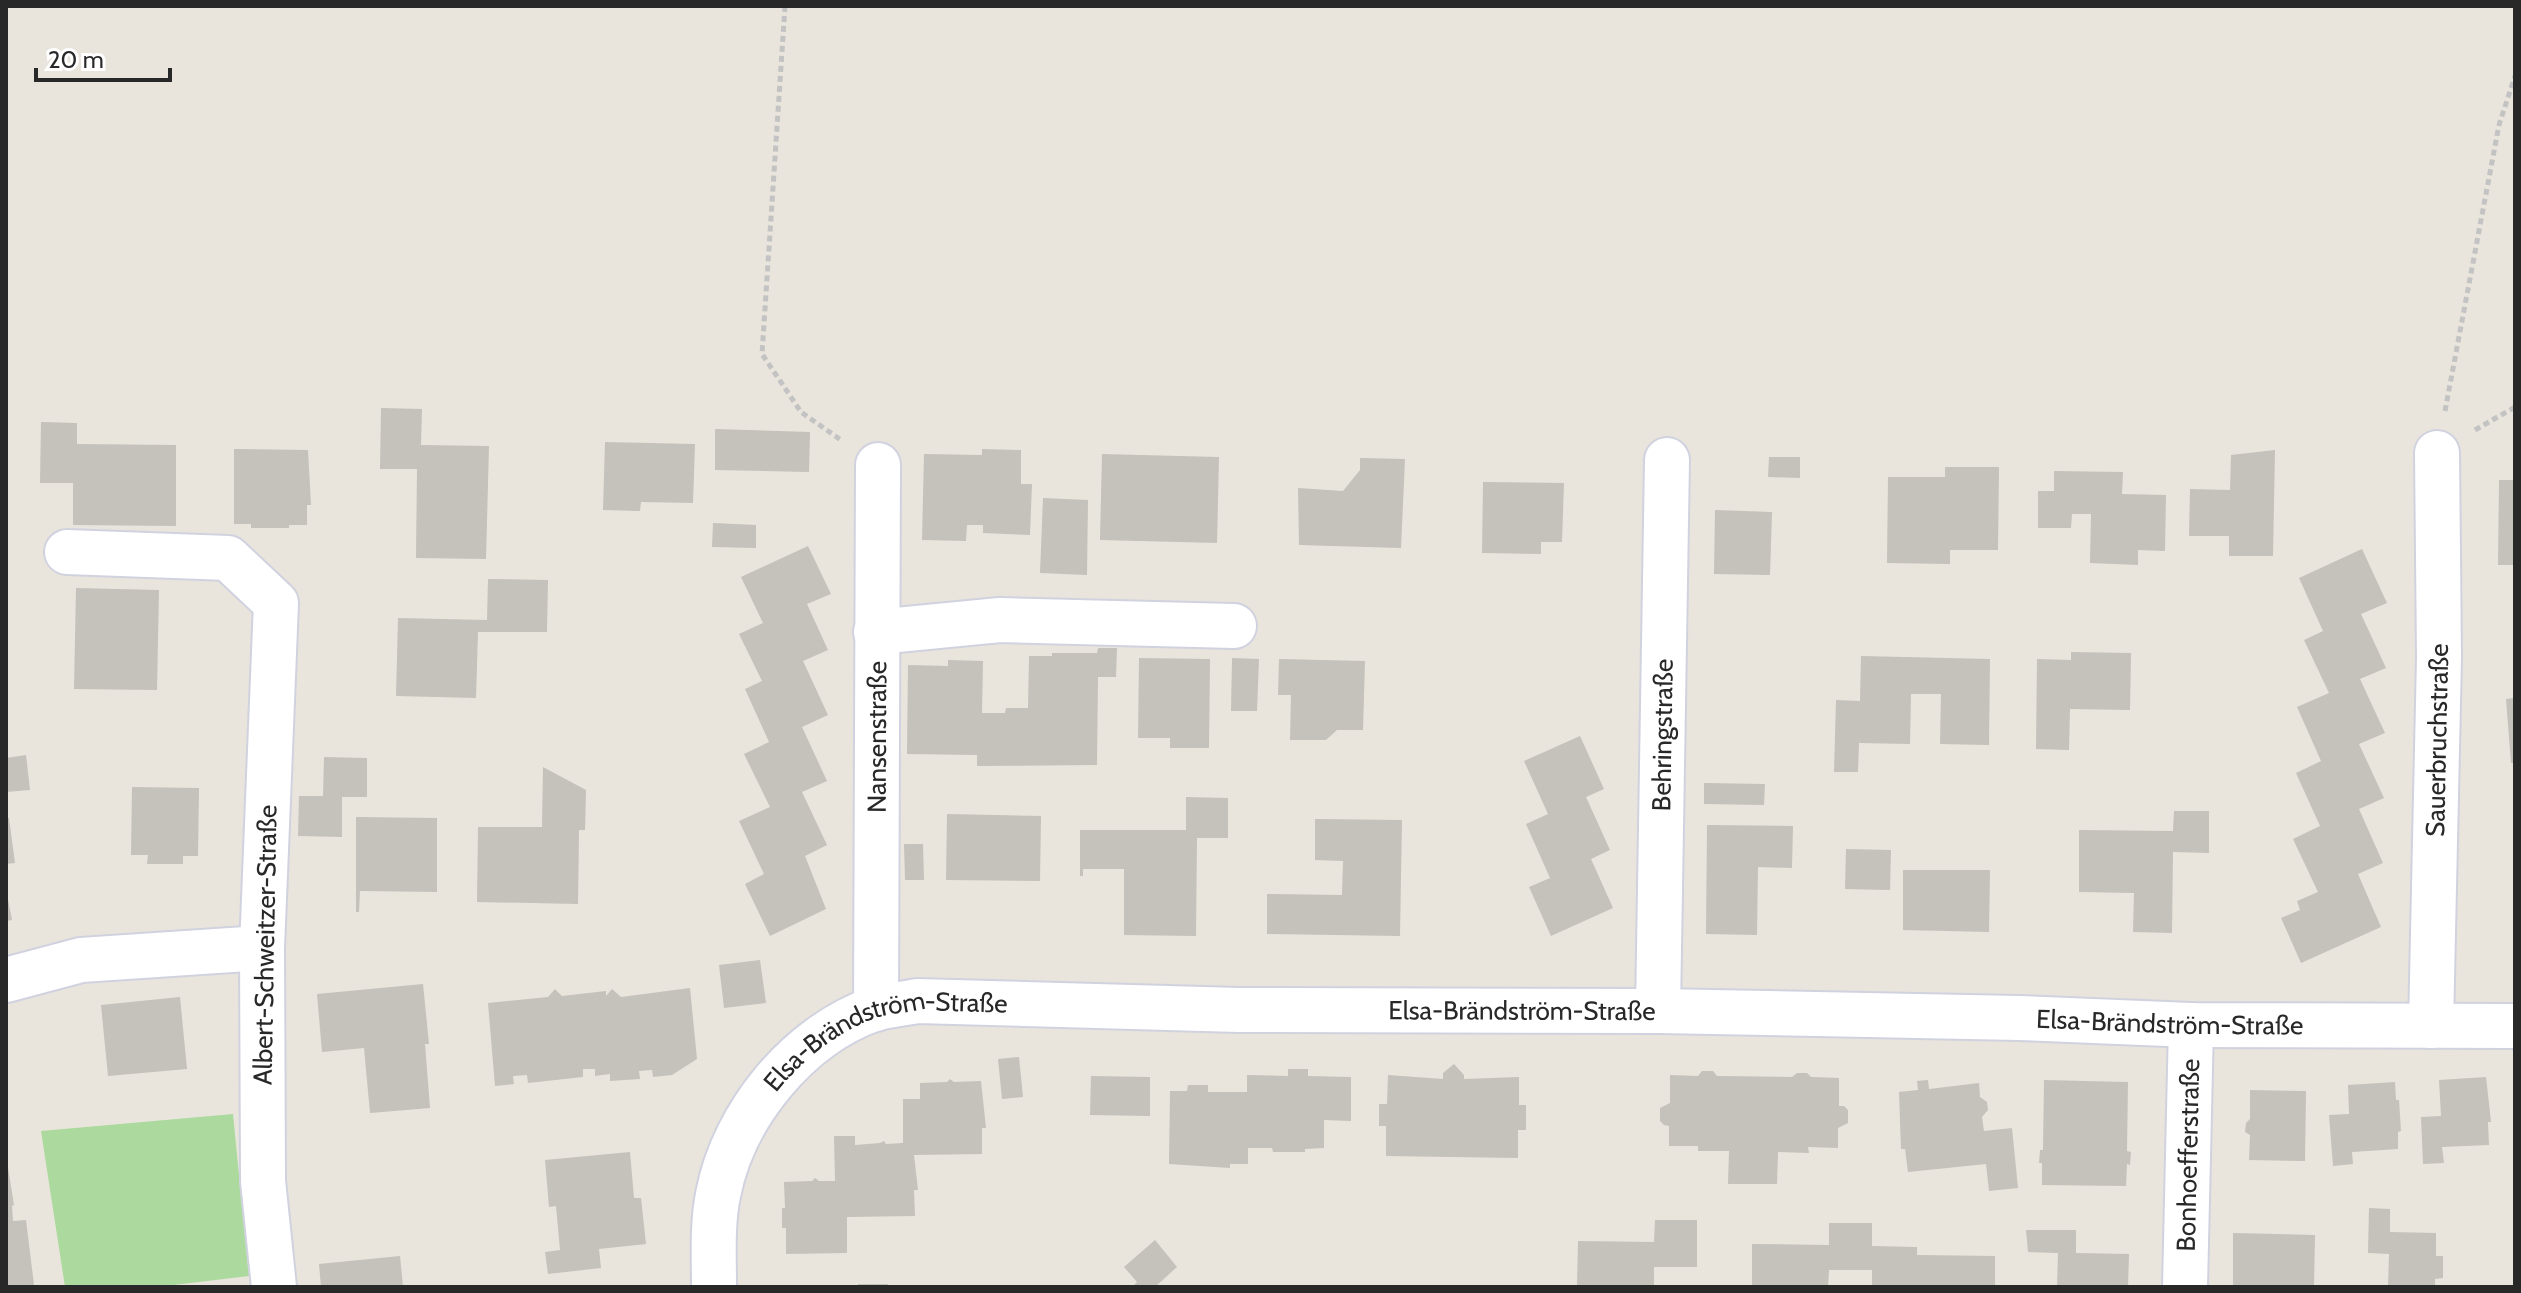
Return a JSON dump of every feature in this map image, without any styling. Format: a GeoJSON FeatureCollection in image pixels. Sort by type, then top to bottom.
{"type":"FeatureCollection","features":[{"type":"Feature","properties":{"kind":"street","name":"Sauerbruchstraße"},"geometry":{"type":"LineString","coordinates":[[2431,1026],[2439,657],[2437,453]]}},
{"type":"Feature","properties":{"kind":"street","name":"Behringstraße"},"geometry":{"type":"LineString","coordinates":[[1658,1011],[1667,460]]}},
{"type":"Feature","properties":{"kind":"street","name":"Nansenstraße"},"geometry":{"type":"LineString","coordinates":[[876,1009],[878,465]]}},
{"type":"Feature","properties":{"kind":"street","name":"Albert-Schweitzer-Straße"},"geometry":{"type":"LineString","coordinates":[[67,552],[228,558],[276,603],[262,948],[263,1181],[274,1287]]}},
{"type":"Feature","properties":{"kind":"street"},"geometry":{"type":"LineString","coordinates":[[876,632],[1000,620],[1234,626]]}},
{"type":"Feature","properties":{"kind":"street"},"geometry":{"type":"LineString","coordinates":[[6,980],[81,960],[262,948]]}},
{"type":"Feature","properties":{"kind":"street","name":"Elsa-Brändström-Straße"},"geometry":{"type":"LineString","coordinates":[[714,1287],[718,1195],[734,1143],[762,1097],[796,1058],[833,1029],[876,1009],[917,1001],[1239,1010],[1658,1011],[2191,1025],[2515,1026]]}},
{"type":"Feature","properties":{"kind":"street","name":"Bonhoefferstraße"},"geometry":{"type":"LineString","coordinates":[[2185,1287],[2191,1025]]}},
{"type":"Feature","properties":{"kind":"path"},"geometry":{"type":"LineString","coordinates":[[785,6],[762,354],[801,412],[878,465]]}},
{"type":"Feature","properties":{"kind":"path"},"geometry":{"type":"LineString","coordinates":[[2437,453],[2499,125],[2515,76]]}},
{"type":"Feature","properties":{"kind":"green space"},"geometry":{"type":"Polygon","coordinates":[[[233,1114],[249,1276],[157,1287],[65,1287],[41,1131],[233,1114]]]}},
{"type":"Feature","properties":{"kind":"building"},"geometry":{"type":"Polygon","coordinates":[[[381,408],[422,409],[421,445],[489,446],[486,559],[416,558],[417,469],[380,469],[381,408]]]}},
{"type":"Feature","properties":{"kind":"building"},"geometry":{"type":"Polygon","coordinates":[[[41,422],[77,423],[77,444],[176,445],[176,526],[73,525],[73,483],[40,483],[41,422]]]}},
{"type":"Feature","properties":{"kind":"building"},"geometry":{"type":"Polygon","coordinates":[[[715,429],[810,432],[809,472],[715,470],[715,429]]]}},
{"type":"Feature","properties":{"kind":"building"},"geometry":{"type":"Polygon","coordinates":[[[605,442],[695,444],[693,503],[641,502],[640,511],[603,510],[605,442]]]}},
{"type":"Feature","properties":{"kind":"building"},"geometry":{"type":"Polygon","coordinates":[[[234,449],[308,450],[311,505],[307,505],[307,525],[251,528],[251,524],[234,524],[234,449]]]}},
{"type":"Feature","properties":{"kind":"building"},"geometry":{"type":"Polygon","coordinates":[[[982,449],[1021,450],[1021,484],[1032,484],[1030,535],[983,533],[983,525],[967,525],[966,541],[922,540],[924,454],[982,455],[982,449]]]}},
{"type":"Feature","properties":{"kind":"building"},"geometry":{"type":"Polygon","coordinates":[[[2275,450],[2273,556],[2229,556],[2229,536],[2189,536],[2190,489],[2230,490],[2231,455],[2275,450]]]}},
{"type":"Feature","properties":{"kind":"building"},"geometry":{"type":"Polygon","coordinates":[[[1102,454],[1219,457],[1217,543],[1100,540],[1102,454]]]}},
{"type":"Feature","properties":{"kind":"building"},"geometry":{"type":"Polygon","coordinates":[[[1769,457],[1800,457],[1800,478],[1768,477],[1769,457]]]}},
{"type":"Feature","properties":{"kind":"building"},"geometry":{"type":"Polygon","coordinates":[[[1360,458],[1405,459],[1401,548],[1299,545],[1298,488],[1343,491],[1360,470],[1360,458]]]}},
{"type":"Feature","properties":{"kind":"building"},"geometry":{"type":"Polygon","coordinates":[[[1945,467],[1999,467],[1998,550],[1950,550],[1950,564],[1887,563],[1888,477],[1945,477],[1945,467]]]}},
{"type":"Feature","properties":{"kind":"building"},"geometry":{"type":"Polygon","coordinates":[[[2054,471],[2123,472],[2122,494],[2166,495],[2165,551],[2138,550],[2138,565],[2090,563],[2091,514],[2072,514],[2071,528],[2038,528],[2038,491],[2054,491],[2054,471]]]}},
{"type":"Feature","properties":{"kind":"building"},"geometry":{"type":"Polygon","coordinates":[[[2499,480],[2515,480],[2515,565],[2498,565],[2499,480]]]}},
{"type":"Feature","properties":{"kind":"building"},"geometry":{"type":"Polygon","coordinates":[[[1483,482],[1564,483],[1562,542],[1541,542],[1541,554],[1482,553],[1483,482]]]}},
{"type":"Feature","properties":{"kind":"building"},"geometry":{"type":"Polygon","coordinates":[[[1043,498],[1088,500],[1087,575],[1040,573],[1043,498]]]}},
{"type":"Feature","properties":{"kind":"building"},"geometry":{"type":"Polygon","coordinates":[[[1715,510],[1772,512],[1770,575],[1714,574],[1715,510]]]}},
{"type":"Feature","properties":{"kind":"building"},"geometry":{"type":"Polygon","coordinates":[[[713,523],[756,525],[756,548],[712,547],[713,523]]]}},
{"type":"Feature","properties":{"kind":"building"},"geometry":{"type":"Polygon","coordinates":[[[808,546],[831,594],[807,604],[828,650],[803,661],[828,715],[802,727],[827,781],[802,792],[827,845],[805,856],[826,909],[770,936],[745,884],[764,874],[739,821],[770,807],[744,754],[769,742],[745,689],[762,681],[739,634],[763,623],[741,577],[808,546]]]}},
{"type":"Feature","properties":{"kind":"building"},"geometry":{"type":"Polygon","coordinates":[[[2362,549],[2387,603],[2361,614],[2386,668],[2360,679],[2385,733],[2359,744],[2384,798],[2359,809],[2383,863],[2358,874],[2381,927],[2301,963],[2281,918],[2300,910],[2297,901],[2318,892],[2293,839],[2320,826],[2296,773],[2321,761],[2297,707],[2329,693],[2304,640],[2323,631],[2299,578],[2362,549]]]}},
{"type":"Feature","properties":{"kind":"building"},"geometry":{"type":"Polygon","coordinates":[[[488,579],[548,580],[547,632],[478,632],[476,698],[396,696],[398,618],[487,620],[488,579]]]}},
{"type":"Feature","properties":{"kind":"building"},"geometry":{"type":"Polygon","coordinates":[[[76,588],[159,590],[157,690],[74,689],[76,588]]]}},
{"type":"Feature","properties":{"kind":"building"},"geometry":{"type":"Polygon","coordinates":[[[1098,648],[1117,648],[1116,677],[1098,677],[1097,765],[977,766],[977,755],[907,754],[908,665],[948,666],[948,660],[983,661],[982,713],[1005,713],[1006,708],[1028,708],[1029,656],[1097,653],[1098,648]]]}},
{"type":"Feature","properties":{"kind":"building"},"geometry":{"type":"Polygon","coordinates":[[[2071,652],[2131,653],[2130,710],[2070,709],[2069,750],[2036,749],[2037,659],[2071,660],[2071,652]]]}},
{"type":"Feature","properties":{"kind":"building"},"geometry":{"type":"Polygon","coordinates":[[[1861,656],[1990,659],[1989,745],[1940,744],[1941,694],[1911,694],[1910,744],[1859,743],[1858,772],[1834,772],[1836,700],[1860,701],[1861,656]]]}},
{"type":"Feature","properties":{"kind":"building"},"geometry":{"type":"Polygon","coordinates":[[[1139,658],[1210,659],[1209,748],[1170,748],[1170,738],[1138,738],[1139,658]]]}},
{"type":"Feature","properties":{"kind":"building"},"geometry":{"type":"Polygon","coordinates":[[[1232,658],[1259,659],[1257,711],[1231,711],[1232,658]]]}},
{"type":"Feature","properties":{"kind":"building"},"geometry":{"type":"Polygon","coordinates":[[[1279,659],[1365,661],[1363,730],[1337,730],[1326,740],[1290,740],[1291,695],[1278,695],[1279,659]]]}},
{"type":"Feature","properties":{"kind":"building"},"geometry":{"type":"Polygon","coordinates":[[[2515,698],[2515,763],[2511,763],[2506,699],[2515,698]]]}},
{"type":"Feature","properties":{"kind":"building"},"geometry":{"type":"Polygon","coordinates":[[[1580,736],[1604,789],[1586,797],[1610,850],[1591,859],[1613,908],[1551,936],[1529,887],[1550,878],[1526,824],[1548,814],[1524,761],[1580,736]]]}},
{"type":"Feature","properties":{"kind":"building"},"geometry":{"type":"Polygon","coordinates":[[[26,755],[30,790],[6,792],[6,758],[26,755]]]}},
{"type":"Feature","properties":{"kind":"building"},"geometry":{"type":"Polygon","coordinates":[[[324,757],[367,758],[367,797],[342,797],[342,837],[298,836],[299,796],[323,796],[324,757]]]}},
{"type":"Feature","properties":{"kind":"building"},"geometry":{"type":"Polygon","coordinates":[[[543,767],[586,790],[585,830],[579,830],[578,904],[477,902],[478,827],[542,827],[543,767]]]}},
{"type":"Feature","properties":{"kind":"building"},"geometry":{"type":"Polygon","coordinates":[[[1704,783],[1765,784],[1764,805],[1704,804],[1704,783]]]}},
{"type":"Feature","properties":{"kind":"building"},"geometry":{"type":"Polygon","coordinates":[[[132,787],[199,788],[198,856],[183,856],[183,864],[147,864],[148,855],[131,855],[132,787]]]}},
{"type":"Feature","properties":{"kind":"building"},"geometry":{"type":"Polygon","coordinates":[[[1186,797],[1228,798],[1228,838],[1197,838],[1196,936],[1124,935],[1124,869],[1083,869],[1083,876],[1080,876],[1080,830],[1186,830],[1186,797]]]}},
{"type":"Feature","properties":{"kind":"building"},"geometry":{"type":"Polygon","coordinates":[[[2174,811],[2209,811],[2209,853],[2173,852],[2172,933],[2133,932],[2134,893],[2079,892],[2079,830],[2173,831],[2174,811]]]}},
{"type":"Feature","properties":{"kind":"building"},"geometry":{"type":"Polygon","coordinates":[[[947,814],[1041,816],[1040,881],[946,880],[947,814]]]}},
{"type":"Feature","properties":{"kind":"building"},"geometry":{"type":"Polygon","coordinates":[[[356,817],[437,818],[437,892],[360,891],[359,912],[356,912],[356,817]]]}},
{"type":"Feature","properties":{"kind":"building"},"geometry":{"type":"Polygon","coordinates":[[[6,818],[9,818],[15,863],[6,864],[6,818]]]}},
{"type":"Feature","properties":{"kind":"building"},"geometry":{"type":"Polygon","coordinates":[[[1315,819],[1402,820],[1400,936],[1267,934],[1267,894],[1342,895],[1343,861],[1315,860],[1315,819]]]}},
{"type":"Feature","properties":{"kind":"building"},"geometry":{"type":"Polygon","coordinates":[[[1707,825],[1793,826],[1792,868],[1758,867],[1757,935],[1706,934],[1707,825]]]}},
{"type":"Feature","properties":{"kind":"building"},"geometry":{"type":"Polygon","coordinates":[[[904,844],[923,844],[924,880],[905,880],[904,844]]]}},
{"type":"Feature","properties":{"kind":"building"},"geometry":{"type":"Polygon","coordinates":[[[1846,849],[1891,850],[1890,890],[1845,889],[1846,849]]]}},
{"type":"Feature","properties":{"kind":"building"},"geometry":{"type":"Polygon","coordinates":[[[1903,870],[1990,870],[1989,932],[1903,930],[1903,870]]]}},
{"type":"Feature","properties":{"kind":"building"},"geometry":{"type":"Polygon","coordinates":[[[6,889],[12,920],[6,921],[6,889]]]}},
{"type":"Feature","properties":{"kind":"building"},"geometry":{"type":"Polygon","coordinates":[[[760,960],[766,1003],[724,1008],[719,965],[760,960]]]}},
{"type":"Feature","properties":{"kind":"building"},"geometry":{"type":"Polygon","coordinates":[[[423,984],[429,1044],[425,1044],[430,1108],[370,1113],[364,1048],[322,1052],[317,994],[423,984]]]}},
{"type":"Feature","properties":{"kind":"building"},"geometry":{"type":"Polygon","coordinates":[[[690,988],[697,1059],[672,1075],[653,1077],[652,1070],[639,1071],[640,1079],[610,1081],[610,1074],[595,1076],[595,1069],[583,1069],[583,1077],[528,1083],[527,1075],[513,1076],[514,1084],[495,1086],[488,1003],[548,997],[555,989],[562,996],[606,991],[606,996],[612,989],[621,997],[690,988]]]}},
{"type":"Feature","properties":{"kind":"building"},"geometry":{"type":"Polygon","coordinates":[[[180,997],[187,1069],[108,1076],[101,1005],[180,997]]]}},
{"type":"Feature","properties":{"kind":"building"},"geometry":{"type":"Polygon","coordinates":[[[1019,1057],[1023,1097],[1002,1099],[998,1059],[1019,1057]]]}},
{"type":"Feature","properties":{"kind":"building"},"geometry":{"type":"Polygon","coordinates":[[[1454,1064],[1464,1079],[1519,1077],[1519,1105],[1526,1105],[1526,1130],[1518,1130],[1518,1158],[1386,1156],[1386,1126],[1379,1126],[1379,1104],[1387,1104],[1388,1075],[1443,1079],[1443,1073],[1454,1064]]]}},
{"type":"Feature","properties":{"kind":"building"},"geometry":{"type":"Polygon","coordinates":[[[1288,1069],[1308,1069],[1308,1076],[1351,1077],[1351,1121],[1324,1120],[1324,1148],[1305,1149],[1305,1152],[1273,1152],[1272,1148],[1248,1148],[1248,1164],[1230,1164],[1230,1168],[1169,1164],[1170,1091],[1187,1091],[1188,1085],[1208,1085],[1208,1092],[1247,1092],[1247,1075],[1288,1076],[1288,1069]]]}},
{"type":"Feature","properties":{"kind":"building"},"geometry":{"type":"Polygon","coordinates":[[[1702,1071],[1713,1071],[1717,1076],[1792,1077],[1797,1073],[1807,1073],[1811,1077],[1839,1078],[1839,1106],[1848,1110],[1848,1123],[1838,1128],[1838,1148],[1808,1147],[1809,1153],[1778,1152],[1777,1184],[1728,1184],[1729,1151],[1698,1151],[1698,1146],[1669,1146],[1669,1126],[1660,1121],[1660,1108],[1670,1103],[1670,1075],[1698,1076],[1702,1071]]]}},
{"type":"Feature","properties":{"kind":"building"},"geometry":{"type":"Polygon","coordinates":[[[1091,1076],[1150,1077],[1150,1116],[1090,1115],[1091,1076]]]}},
{"type":"Feature","properties":{"kind":"building"},"geometry":{"type":"Polygon","coordinates":[[[2486,1077],[2491,1122],[2488,1122],[2489,1145],[2442,1147],[2444,1163],[2423,1164],[2421,1117],[2441,1116],[2439,1080],[2486,1077]]]}},
{"type":"Feature","properties":{"kind":"building"},"geometry":{"type":"Polygon","coordinates":[[[950,1079],[954,1082],[981,1081],[986,1128],[982,1128],[982,1154],[914,1155],[918,1190],[914,1190],[915,1216],[847,1217],[847,1253],[786,1254],[786,1228],[782,1228],[784,1182],[812,1181],[815,1178],[835,1181],[834,1136],[855,1136],[855,1145],[884,1141],[886,1144],[903,1143],[903,1099],[920,1099],[920,1083],[947,1082],[950,1079]]]}},
{"type":"Feature","properties":{"kind":"building"},"geometry":{"type":"Polygon","coordinates":[[[1928,1080],[1929,1089],[1979,1083],[1980,1097],[1987,1102],[1988,1110],[1982,1117],[1984,1131],[2012,1128],[2018,1188],[1989,1191],[1986,1164],[1908,1172],[1905,1149],[1901,1149],[1899,1092],[1918,1090],[1917,1081],[1928,1080]]]}},
{"type":"Feature","properties":{"kind":"building"},"geometry":{"type":"Polygon","coordinates":[[[2044,1080],[2128,1082],[2127,1151],[2131,1152],[2126,1186],[2042,1185],[2042,1163],[2039,1163],[2040,1150],[2043,1150],[2044,1080]]]}},
{"type":"Feature","properties":{"kind":"building"},"geometry":{"type":"Polygon","coordinates":[[[2395,1082],[2401,1131],[2398,1132],[2398,1149],[2352,1152],[2353,1164],[2333,1166],[2329,1115],[2349,1114],[2348,1085],[2395,1082]]]}},
{"type":"Feature","properties":{"kind":"building"},"geometry":{"type":"Polygon","coordinates":[[[2250,1090],[2306,1091],[2305,1161],[2249,1160],[2250,1135],[2245,1132],[2250,1119],[2250,1090]]]}},
{"type":"Feature","properties":{"kind":"building"},"geometry":{"type":"Polygon","coordinates":[[[630,1152],[634,1198],[641,1198],[646,1244],[599,1249],[601,1268],[548,1274],[545,1252],[560,1250],[556,1206],[549,1207],[545,1160],[630,1152]]]}},
{"type":"Feature","properties":{"kind":"building"},"geometry":{"type":"Polygon","coordinates":[[[6,1155],[14,1205],[13,1221],[26,1220],[34,1285],[6,1287],[6,1155]]]}},
{"type":"Feature","properties":{"kind":"building"},"geometry":{"type":"Polygon","coordinates":[[[2369,1208],[2390,1209],[2390,1232],[2436,1233],[2436,1256],[2443,1256],[2443,1278],[2435,1279],[2435,1287],[2388,1287],[2389,1254],[2368,1253],[2369,1208]]]}},
{"type":"Feature","properties":{"kind":"building"},"geometry":{"type":"Polygon","coordinates":[[[1655,1220],[1697,1220],[1697,1267],[1654,1267],[1654,1287],[1577,1287],[1578,1241],[1654,1242],[1655,1220]]]}},
{"type":"Feature","properties":{"kind":"building"},"geometry":{"type":"Polygon","coordinates":[[[1829,1223],[1872,1223],[1872,1246],[1917,1247],[1917,1255],[1995,1256],[1995,1287],[1872,1287],[1872,1270],[1829,1270],[1828,1287],[1752,1287],[1752,1244],[1829,1245],[1829,1223]]]}},
{"type":"Feature","properties":{"kind":"building"},"geometry":{"type":"Polygon","coordinates":[[[2026,1230],[2076,1230],[2076,1253],[2129,1254],[2128,1287],[2057,1287],[2058,1253],[2028,1252],[2026,1230]]]}},
{"type":"Feature","properties":{"kind":"building"},"geometry":{"type":"Polygon","coordinates":[[[2233,1233],[2315,1235],[2314,1287],[2233,1287],[2233,1233]]]}},
{"type":"Feature","properties":{"kind":"building"},"geometry":{"type":"Polygon","coordinates":[[[1155,1240],[1177,1267],[1155,1287],[1132,1287],[1137,1282],[1124,1267],[1155,1240]]]}},
{"type":"Feature","properties":{"kind":"building"},"geometry":{"type":"Polygon","coordinates":[[[400,1256],[403,1287],[321,1287],[319,1264],[400,1256]]]}},
{"type":"Feature","properties":{"kind":"building"},"geometry":{"type":"Polygon","coordinates":[[[858,1284],[888,1284],[888,1287],[858,1287],[858,1284]]]}}]}
